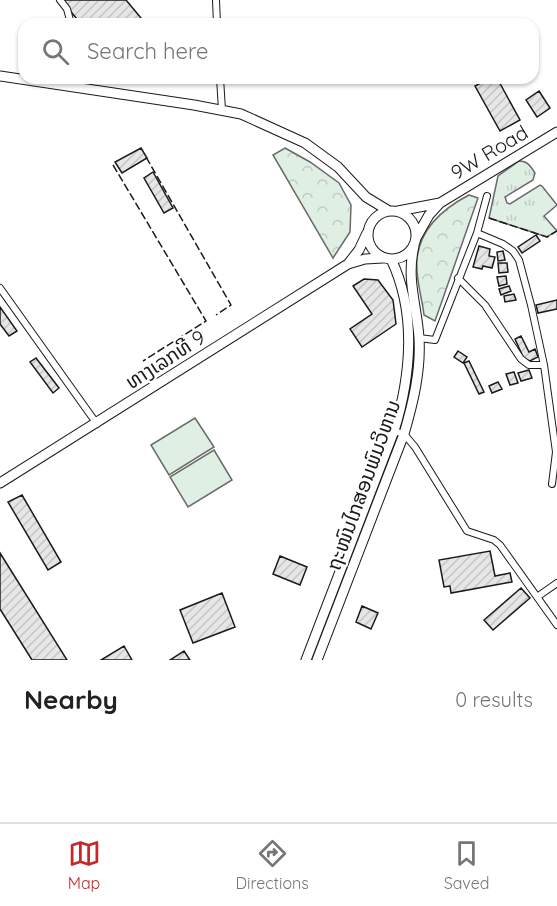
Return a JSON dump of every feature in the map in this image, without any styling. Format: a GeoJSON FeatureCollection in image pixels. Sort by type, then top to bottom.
{"type":"FeatureCollection","features":[{"type":"Feature","properties":{"kind":"main road"},"geometry":{"type":"LineString","coordinates":[[0,76],[18,78]]}},
{"type":"Feature","properties":{"kind":"main road"},"geometry":{"type":"LineString","coordinates":[[75,84],[222,110],[257,120],[306,143],[338,167],[366,197],[408,217],[416,230],[415,242]]}},
{"type":"Feature","properties":{"kind":"main road","name":"9W Road"},"geometry":{"type":"LineString","coordinates":[[440,203],[557,132]]}},
{"type":"Feature","properties":{"kind":"main road"},"geometry":{"type":"LineString","coordinates":[[366,197],[370,212],[368,229],[371,248],[387,259],[404,256],[415,242],[429,215],[440,203]]}},
{"type":"Feature","properties":{"kind":"main road"},"geometry":{"type":"LineString","coordinates":[[368,229],[381,213],[440,203]]}},
{"type":"Feature","properties":{"kind":"main road","name":"ທາງເລກທີ 9"},"geometry":{"type":"LineString","coordinates":[[348,264],[359,250],[368,229]]}},
{"type":"Feature","properties":{"kind":"main road","name":"ຖະໜົນໄກສອນພົມວິຫານ"},"geometry":{"type":"LineString","coordinates":[[306,660],[413,404],[417,381],[419,339],[410,278],[410,264],[415,242]]}},
{"type":"Feature","properties":{"kind":"main road","name":"ທາງເລກທີ 9"},"geometry":{"type":"LineString","coordinates":[[0,483],[348,264],[365,259],[387,259]]}},
{"type":"Feature","properties":{"kind":"main road","name":"ຖະໜົນໄກສອນພົມວິຫານ"},"geometry":{"type":"LineString","coordinates":[[317,660],[399,433],[408,369],[409,339],[400,279],[387,259]]}},
{"type":"Feature","properties":{"kind":"street"},"geometry":{"type":"LineString","coordinates":[[60,0],[68,9],[70,18]]}},
{"type":"Feature","properties":{"kind":"street"},"geometry":{"type":"LineString","coordinates":[[216,0],[217,18]]}},
{"type":"Feature","properties":{"kind":"street"},"geometry":{"type":"LineString","coordinates":[[220,84],[222,110]]}},
{"type":"Feature","properties":{"kind":"street"},"geometry":{"type":"LineString","coordinates":[[419,339],[435,340],[477,233],[487,196]]}},
{"type":"Feature","properties":{"kind":"street"},"geometry":{"type":"LineString","coordinates":[[477,233],[503,244],[513,251],[519,260],[544,365],[556,452],[552,484]]}},
{"type":"Feature","properties":{"kind":"street"},"geometry":{"type":"LineString","coordinates":[[458,278],[485,305],[521,359],[529,364],[544,365]]}},
{"type":"Feature","properties":{"kind":"street"},"geometry":{"type":"LineString","coordinates":[[0,288],[96,424]]}},
{"type":"Feature","properties":{"kind":"street"},"geometry":{"type":"LineString","coordinates":[[399,433],[416,447],[467,531],[494,540],[500,545],[557,625]]}},
{"type":"Feature","properties":{"kind":"street"},"geometry":{"type":"LineString","coordinates":[[537,597],[557,583]]}},
{"type":"Feature","properties":{"kind":"green space"},"geometry":{"type":"Polygon","coordinates":[[[285,148],[310,162],[339,183],[351,205],[350,232],[333,258],[273,155],[285,148]]]}},
{"type":"Feature","properties":{"kind":"green space"},"geometry":{"type":"Polygon","coordinates":[[[519,161],[531,167],[535,173],[533,180],[505,197],[507,203],[510,204],[540,185],[542,186],[557,205],[544,216],[557,231],[547,237],[489,218],[498,176],[519,161]]]}},
{"type":"Feature","properties":{"kind":"green space"},"geometry":{"type":"Polygon","coordinates":[[[469,195],[478,198],[435,321],[424,315],[417,273],[419,248],[435,220],[451,206],[469,195]]]}},
{"type":"Feature","properties":{"kind":"green space"},"geometry":{"type":"Polygon","coordinates":[[[195,418],[214,447],[169,475],[151,445],[195,418]]]}},
{"type":"Feature","properties":{"kind":"green space"},"geometry":{"type":"Polygon","coordinates":[[[214,450],[232,480],[188,507],[170,477],[214,450]]]}},
{"type":"Feature","properties":{"kind":"building"},"geometry":{"type":"Polygon","coordinates":[[[64,0],[126,0],[141,18],[76,18],[63,2],[64,0]]]}},
{"type":"Feature","properties":{"kind":"building"},"geometry":{"type":"Polygon","coordinates":[[[500,84],[520,120],[500,131],[475,86],[500,84]]]}},
{"type":"Feature","properties":{"kind":"building"},"geometry":{"type":"Polygon","coordinates":[[[539,91],[550,108],[537,117],[526,100],[539,91]]]}},
{"type":"Feature","properties":{"kind":"building"},"geometry":{"type":"Polygon","coordinates":[[[141,148],[147,158],[122,173],[115,162],[141,148]]]}},
{"type":"Feature","properties":{"kind":"building"},"geometry":{"type":"Polygon","coordinates":[[[153,172],[173,208],[164,213],[144,178],[153,172]]]}},
{"type":"Feature","properties":{"kind":"building"},"geometry":{"type":"Polygon","coordinates":[[[536,235],[540,241],[522,253],[518,247],[536,235]]]}},
{"type":"Feature","properties":{"kind":"building"},"geometry":{"type":"Polygon","coordinates":[[[479,246],[490,249],[489,256],[495,257],[492,268],[473,267],[479,246]]]}},
{"type":"Feature","properties":{"kind":"building"},"geometry":{"type":"Polygon","coordinates":[[[503,251],[505,260],[498,261],[497,252],[503,251]]]}},
{"type":"Feature","properties":{"kind":"building"},"geometry":{"type":"Polygon","coordinates":[[[498,263],[507,263],[508,272],[499,273],[498,263]]]}},
{"type":"Feature","properties":{"kind":"building"},"geometry":{"type":"Polygon","coordinates":[[[506,276],[507,284],[499,286],[497,277],[506,276]]]}},
{"type":"Feature","properties":{"kind":"building"},"geometry":{"type":"Polygon","coordinates":[[[364,279],[378,280],[393,300],[396,324],[362,347],[350,329],[372,314],[353,286],[364,279]]]}},
{"type":"Feature","properties":{"kind":"building"},"geometry":{"type":"Polygon","coordinates":[[[509,286],[511,291],[501,295],[499,289],[509,286]]]}},
{"type":"Feature","properties":{"kind":"building"},"geometry":{"type":"Polygon","coordinates":[[[514,294],[516,300],[505,302],[504,296],[514,294]]]}},
{"type":"Feature","properties":{"kind":"building"},"geometry":{"type":"Polygon","coordinates":[[[557,300],[557,309],[538,313],[536,305],[557,300]]]}},
{"type":"Feature","properties":{"kind":"building"},"geometry":{"type":"Polygon","coordinates":[[[0,307],[17,331],[9,336],[0,324],[0,307]]]}},
{"type":"Feature","properties":{"kind":"building"},"geometry":{"type":"Polygon","coordinates":[[[521,336],[529,352],[535,349],[538,357],[530,361],[524,359],[515,339],[521,336]]]}},
{"type":"Feature","properties":{"kind":"building"},"geometry":{"type":"Polygon","coordinates":[[[458,351],[467,357],[463,363],[454,357],[458,351]]]}},
{"type":"Feature","properties":{"kind":"building"},"geometry":{"type":"Polygon","coordinates":[[[36,358],[59,388],[53,393],[30,362],[36,358]]]}},
{"type":"Feature","properties":{"kind":"building"},"geometry":{"type":"Polygon","coordinates":[[[469,361],[484,392],[479,394],[464,363],[469,361]]]}},
{"type":"Feature","properties":{"kind":"building"},"geometry":{"type":"Polygon","coordinates":[[[529,370],[532,378],[521,381],[518,373],[529,370]]]}},
{"type":"Feature","properties":{"kind":"building"},"geometry":{"type":"Polygon","coordinates":[[[514,372],[518,383],[510,385],[506,374],[514,372]]]}},
{"type":"Feature","properties":{"kind":"building"},"geometry":{"type":"Polygon","coordinates":[[[498,382],[502,389],[492,393],[489,386],[498,382]]]}},
{"type":"Feature","properties":{"kind":"building"},"geometry":{"type":"Polygon","coordinates":[[[22,495],[61,562],[48,570],[8,502],[22,495]]]}},
{"type":"Feature","properties":{"kind":"building"},"geometry":{"type":"Polygon","coordinates":[[[490,551],[495,576],[510,573],[512,582],[451,593],[450,586],[444,587],[439,560],[490,551]]]}},
{"type":"Feature","properties":{"kind":"building"},"geometry":{"type":"Polygon","coordinates":[[[0,553],[67,660],[32,660],[0,609],[0,553]]]}},
{"type":"Feature","properties":{"kind":"building"},"geometry":{"type":"Polygon","coordinates":[[[280,556],[307,567],[300,585],[273,574],[280,556]]]}},
{"type":"Feature","properties":{"kind":"building"},"geometry":{"type":"Polygon","coordinates":[[[521,588],[530,598],[493,630],[484,620],[521,588]]]}},
{"type":"Feature","properties":{"kind":"building"},"geometry":{"type":"Polygon","coordinates":[[[222,593],[235,627],[193,643],[180,610],[222,593]]]}},
{"type":"Feature","properties":{"kind":"building"},"geometry":{"type":"Polygon","coordinates":[[[362,606],[378,613],[371,629],[356,622],[362,606]]]}},
{"type":"Feature","properties":{"kind":"building"},"geometry":{"type":"Polygon","coordinates":[[[124,646],[132,660],[101,660],[124,646]]]}},
{"type":"Feature","properties":{"kind":"building"},"geometry":{"type":"Polygon","coordinates":[[[184,651],[190,660],[170,660],[184,651]]]}},
{"type":"Feature","properties":{"kind":"fence"},"geometry":{"type":"LineString","coordinates":[[146,157],[231,305],[216,315]]}},
{"type":"Feature","properties":{"kind":"fence"},"geometry":{"type":"LineString","coordinates":[[113,165],[206,321],[143,361]]}},
{"type":"Feature","properties":{"kind":"fence"},"geometry":{"type":"LineString","coordinates":[[489,218],[547,237],[557,231]]}}]}
